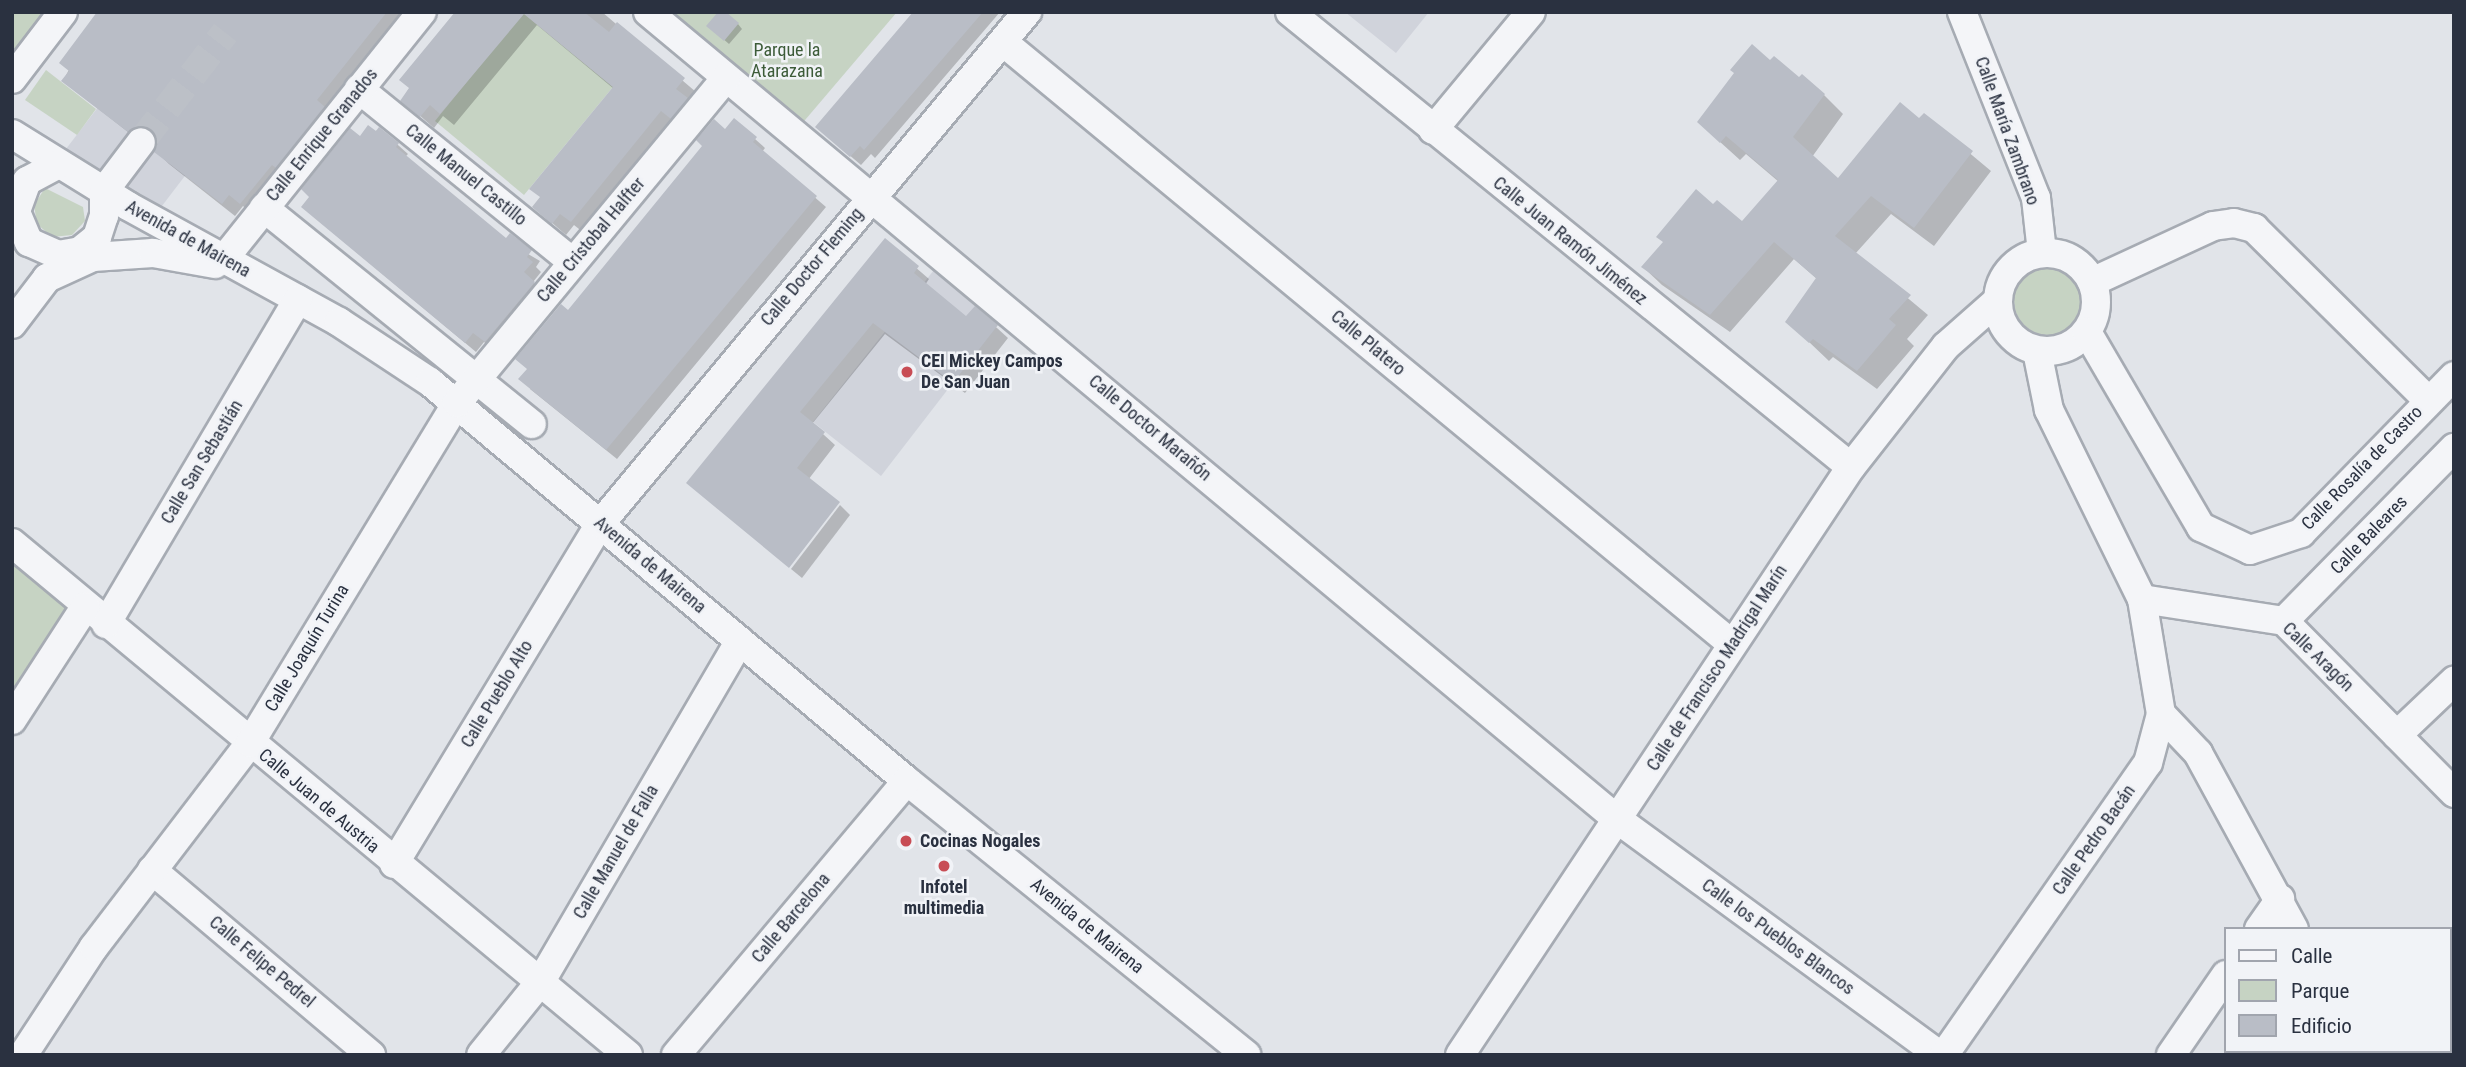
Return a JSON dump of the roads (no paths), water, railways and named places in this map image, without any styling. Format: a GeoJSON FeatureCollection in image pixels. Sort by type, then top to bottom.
{"type":"FeatureCollection","features":[{"type":"Feature","properties":{"kind":"street"},"geometry":{"type":"LineString","coordinates":[[12,79],[63,12]]}},
{"type":"Feature","properties":{"kind":"street","name":"Calle Enrique Granados"},"geometry":{"type":"LineString","coordinates":[[223,260],[422,12]]}},
{"type":"Feature","properties":{"kind":"street","name":"Calle Doctor Marañón"},"geometry":{"type":"LineString","coordinates":[[648,12],[872,195],[1617,819]]}},
{"type":"Feature","properties":{"kind":"street","name":"Calle Doctor Fleming"},"geometry":{"type":"LineString","coordinates":[[600,524],[1027,12]]}},
{"type":"Feature","properties":{"kind":"street","name":"Calle Juan Ramón Jiménez"},"geometry":{"type":"LineString","coordinates":[[1290,12],[1851,467]]}},
{"type":"Feature","properties":{"kind":"street"},"geometry":{"type":"LineString","coordinates":[[1433,130],[1531,12]]}},
{"type":"Feature","properties":{"kind":"street","name":"Calle María Zambrano"},"geometry":{"type":"LineString","coordinates":[[1962,12],[2036,198],[2042,252]]}},
{"type":"Feature","properties":{"kind":"street","name":"Calle Platero"},"geometry":{"type":"LineString","coordinates":[[1003,42],[1732,643]]}},
{"type":"Feature","properties":{"kind":"street","name":"Calle Cristobal Halfter"},"geometry":{"type":"LineString","coordinates":[[457,403],[726,78]]}},
{"type":"Feature","properties":{"kind":"street","name":"Calle Manuel Castillo"},"geometry":{"type":"LineString","coordinates":[[359,89],[573,262]]}},
{"type":"Feature","properties":{"kind":"street","name":"Avenida de Mairena"},"geometry":{"type":"LineString","coordinates":[[12,134],[223,260],[376,344],[457,403],[907,781],[1246,1055]]}},
{"type":"Feature","properties":{"kind":"street"},"geometry":{"type":"LineString","coordinates":[[12,324],[53,274],[89,245],[102,227],[104,191],[141,142]]}},
{"type":"Feature","properties":{"kind":"street"},"geometry":{"type":"LineString","coordinates":[[59,164],[27,181],[14,219],[22,233],[47,254],[69,254],[89,245]]}},
{"type":"Feature","properties":{"kind":"street"},"geometry":{"type":"LineString","coordinates":[[264,208],[532,424]]}},
{"type":"Feature","properties":{"kind":"street"},"geometry":{"type":"LineString","coordinates":[[2092,282],[2213,226],[2234,223],[2254,228],[2428,400]]}},
{"type":"Feature","properties":{"kind":"street"},"geometry":{"type":"LineString","coordinates":[[2042,252],[2072,259],[2092,282],[2097,308],[2087,332],[2064,349],[2037,351],[2013,338],[2005,327],[1997,302],[2006,274],[2028,256],[2042,252]]}},
{"type":"Feature","properties":{"kind":"street"},"geometry":{"type":"LineString","coordinates":[[12,290],[93,257],[153,253],[258,279]]}},
{"type":"Feature","properties":{"kind":"street","name":"Calle San Sebastián"},"geometry":{"type":"LineString","coordinates":[[106,624],[298,299]]}},
{"type":"Feature","properties":{"kind":"street","name":"Calle de Francisco Madrigal Marín"},"geometry":{"type":"LineString","coordinates":[[1460,1055],[1851,467],[1946,346],[1997,302]]}},
{"type":"Feature","properties":{"kind":"street","name":"Calle Rosalía de Castro"},"geometry":{"type":"LineString","coordinates":[[2087,332],[2201,527],[2250,550],[2301,533],[2454,376]]}},
{"type":"Feature","properties":{"kind":"street","name":"Calle Pedro Bacán"},"geometry":{"type":"LineString","coordinates":[[1942,1055],[2148,763],[2161,714],[2142,599],[2107,519],[2049,411],[2037,351]]}},
{"type":"Feature","properties":{"kind":"street","name":"Calle Joaquín Turina"},"geometry":{"type":"LineString","coordinates":[[23,1055],[94,947],[250,743],[457,403]]}},
{"type":"Feature","properties":{"kind":"street","name":"Calle Baleares"},"geometry":{"type":"LineString","coordinates":[[2284,621],[2454,448]]}},
{"type":"Feature","properties":{"kind":"street","name":"Calle Pueblo Alto"},"geometry":{"type":"LineString","coordinates":[[394,864],[600,524]]}},
{"type":"Feature","properties":{"kind":"street","name":"Calle Juan de Austria"},"geometry":{"type":"LineString","coordinates":[[12,543],[394,864],[541,981],[628,1055]]}},
{"type":"Feature","properties":{"kind":"street","name":"Calle Aragón"},"geometry":{"type":"LineString","coordinates":[[2142,599],[2284,621],[2454,793]]}},
{"type":"Feature","properties":{"kind":"street"},"geometry":{"type":"LineString","coordinates":[[12,720],[85,607]]}},
{"type":"Feature","properties":{"kind":"street","name":"Calle Manuel de Falla"},"geometry":{"type":"LineString","coordinates":[[481,1055],[541,981],[740,641]]}},
{"type":"Feature","properties":{"kind":"street"},"geometry":{"type":"LineString","coordinates":[[2397,735],[2454,681]]}},
{"type":"Feature","properties":{"kind":"street"},"geometry":{"type":"LineString","coordinates":[[2161,714],[2198,753],[2293,927]]}},
{"type":"Feature","properties":{"kind":"street","name":"Calle Barcelona"},"geometry":{"type":"LineString","coordinates":[[676,1055],[907,781]]}},
{"type":"Feature","properties":{"kind":"street","name":"Calle los Pueblos Blancos"},"geometry":{"type":"LineString","coordinates":[[1617,819],[1942,1055]]}},
{"type":"Feature","properties":{"kind":"street","name":"Calle Felipe Pedrel"},"geometry":{"type":"LineString","coordinates":[[152,870],[372,1055]]}},
{"type":"Feature","properties":{"kind":"street"},"geometry":{"type":"LineString","coordinates":[[2260,927],[2280,899]]}},
{"type":"Feature","properties":{"kind":"street"},"geometry":{"type":"LineString","coordinates":[[2171,1055],[2224,978]]}},
{"type":"Feature","properties":{"kind":"tunnel"},"geometry":{"type":"LineString","coordinates":[[141,142],[225,33]]}},
{"type":"Feature","properties":{"kind":"place","name":"CEI Mickey Campos De San Juan"},"geometry":{"type":"Point","coordinates":[907,372]}},
{"type":"Feature","properties":{"kind":"place","name":"Cocinas Nogales"},"geometry":{"type":"Point","coordinates":[906,841]}},
{"type":"Feature","properties":{"kind":"place","name":"Infotel multimedia"},"geometry":{"type":"Point","coordinates":[944,866]}},
{"type":"Feature","properties":{"kind":"park label","name":"Parque la Atarazana"},"geometry":{"type":"Point","coordinates":[787,61]}}]}
